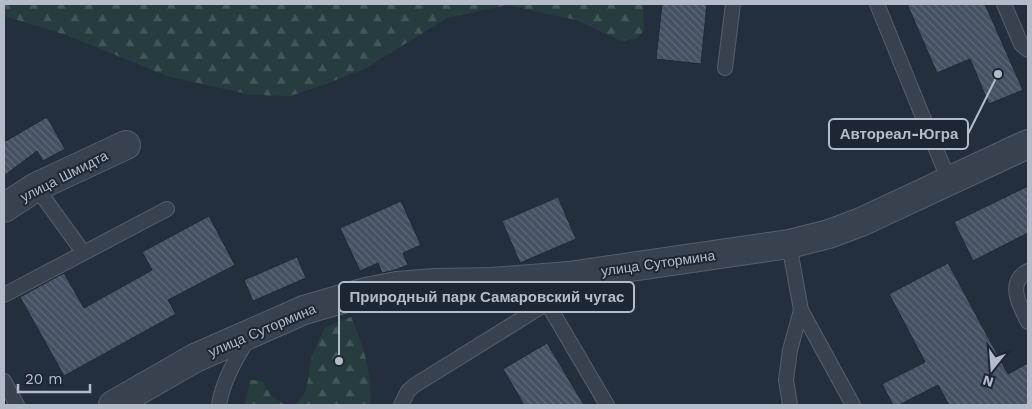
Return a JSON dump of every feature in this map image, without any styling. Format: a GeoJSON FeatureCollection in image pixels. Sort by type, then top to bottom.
{"type":"FeatureCollection","features":[{"type":"Feature","properties":{"kind":"street","name":"улица Сутормина"},"geometry":{"type":"LineString","coordinates":[[113,405],[195,358],[251,335],[304,310],[366,292],[398,286],[569,276],[789,244],[829,234],[861,222],[1028,144]]}},
{"type":"Feature","properties":{"kind":"street","name":"улица Шмидта"},"geometry":{"type":"LineString","coordinates":[[4,208],[36,187],[126,145]]}},
{"type":"Feature","properties":{"kind":"lane"},"geometry":{"type":"LineString","coordinates":[[725,68],[733,4]]}},
{"type":"Feature","properties":{"kind":"lane"},"geometry":{"type":"LineString","coordinates":[[877,4],[949,181]]}},
{"type":"Feature","properties":{"kind":"lane"},"geometry":{"type":"LineString","coordinates":[[1004,4],[1022,44],[1028,50]]}},
{"type":"Feature","properties":{"kind":"lane"},"geometry":{"type":"LineString","coordinates":[[36,187],[83,252]]}},
{"type":"Feature","properties":{"kind":"lane"},"geometry":{"type":"LineString","coordinates":[[4,295],[167,209]]}},
{"type":"Feature","properties":{"kind":"lane"},"geometry":{"type":"LineString","coordinates":[[789,244],[801,310],[853,405]]}},
{"type":"Feature","properties":{"kind":"lane"},"geometry":{"type":"LineString","coordinates":[[402,405],[408,391],[416,384],[547,303],[622,268]]}},
{"type":"Feature","properties":{"kind":"lane"},"geometry":{"type":"LineString","coordinates":[[1028,271],[1017,283],[1016,294],[1028,322]]}},
{"type":"Feature","properties":{"kind":"lane"},"geometry":{"type":"LineString","coordinates":[[533,279],[607,405]]}},
{"type":"Feature","properties":{"kind":"lane"},"geometry":{"type":"LineString","coordinates":[[790,405],[786,380],[790,350],[801,310]]}},
{"type":"Feature","properties":{"kind":"lane"},"geometry":{"type":"LineString","coordinates":[[219,405],[220,394],[229,370],[251,335]]}},
{"type":"Feature","properties":{"kind":"lane"},"geometry":{"type":"LineString","coordinates":[[4,381],[17,405]]}},
{"type":"Feature","properties":{"kind":"green space"},"geometry":{"type":"Polygon","coordinates":[[[4,4],[643,4],[644,31],[636,39],[621,41],[576,20],[507,5],[447,18],[366,68],[326,84],[290,96],[251,95],[167,76],[66,35],[4,16],[4,4]]]}},
{"type":"Feature","properties":{"kind":"green space"},"geometry":{"type":"Polygon","coordinates":[[[351,317],[366,360],[370,382],[370,405],[293,405],[299,401],[306,390],[312,356],[325,327],[351,317]]]}},
{"type":"Feature","properties":{"kind":"green space"},"geometry":{"type":"Polygon","coordinates":[[[250,380],[262,381],[271,396],[285,405],[245,405],[250,380]]]}},
{"type":"Feature","properties":{"kind":"building"},"geometry":{"type":"Polygon","coordinates":[[[662,4],[707,4],[701,64],[656,59],[662,4]]]}},
{"type":"Feature","properties":{"kind":"building"},"geometry":{"type":"Polygon","coordinates":[[[907,4],[985,4],[1023,90],[989,104],[970,59],[937,73],[907,4]]]}},
{"type":"Feature","properties":{"kind":"building"},"geometry":{"type":"Polygon","coordinates":[[[47,117],[65,149],[43,161],[37,151],[4,176],[4,142],[47,117]]]}},
{"type":"Feature","properties":{"kind":"building"},"geometry":{"type":"Polygon","coordinates":[[[1028,186],[1028,233],[973,261],[954,222],[1028,186]]]}},
{"type":"Feature","properties":{"kind":"building"},"geometry":{"type":"Polygon","coordinates":[[[558,197],[576,239],[520,263],[502,221],[558,197]]]}},
{"type":"Feature","properties":{"kind":"building"},"geometry":{"type":"Polygon","coordinates":[[[401,201],[421,245],[403,253],[408,265],[382,273],[378,263],[360,271],[340,228],[401,201]]]}},
{"type":"Feature","properties":{"kind":"building"},"geometry":{"type":"Polygon","coordinates":[[[209,216],[235,265],[168,300],[176,314],[64,376],[20,297],[64,273],[84,308],[152,270],[142,252],[209,216]]]}},
{"type":"Feature","properties":{"kind":"building"},"geometry":{"type":"Polygon","coordinates":[[[297,257],[306,278],[253,301],[244,280],[297,257]]]}},
{"type":"Feature","properties":{"kind":"building"},"geometry":{"type":"Polygon","coordinates":[[[948,263],[1008,374],[1028,363],[1028,405],[949,405],[938,385],[899,405],[893,405],[882,384],[925,362],[889,294],[948,263]]]}},
{"type":"Feature","properties":{"kind":"building"},"geometry":{"type":"Polygon","coordinates":[[[547,343],[584,405],[524,405],[503,369],[547,343]]]}},
{"type":"Feature","properties":{"kind":"place","name":"Автореал-Югра"},"geometry":{"type":"Point","coordinates":[998,74]}},
{"type":"Feature","properties":{"kind":"place","name":"Природный парк Самаровский чугас"},"geometry":{"type":"Point","coordinates":[339,361]}}]}
